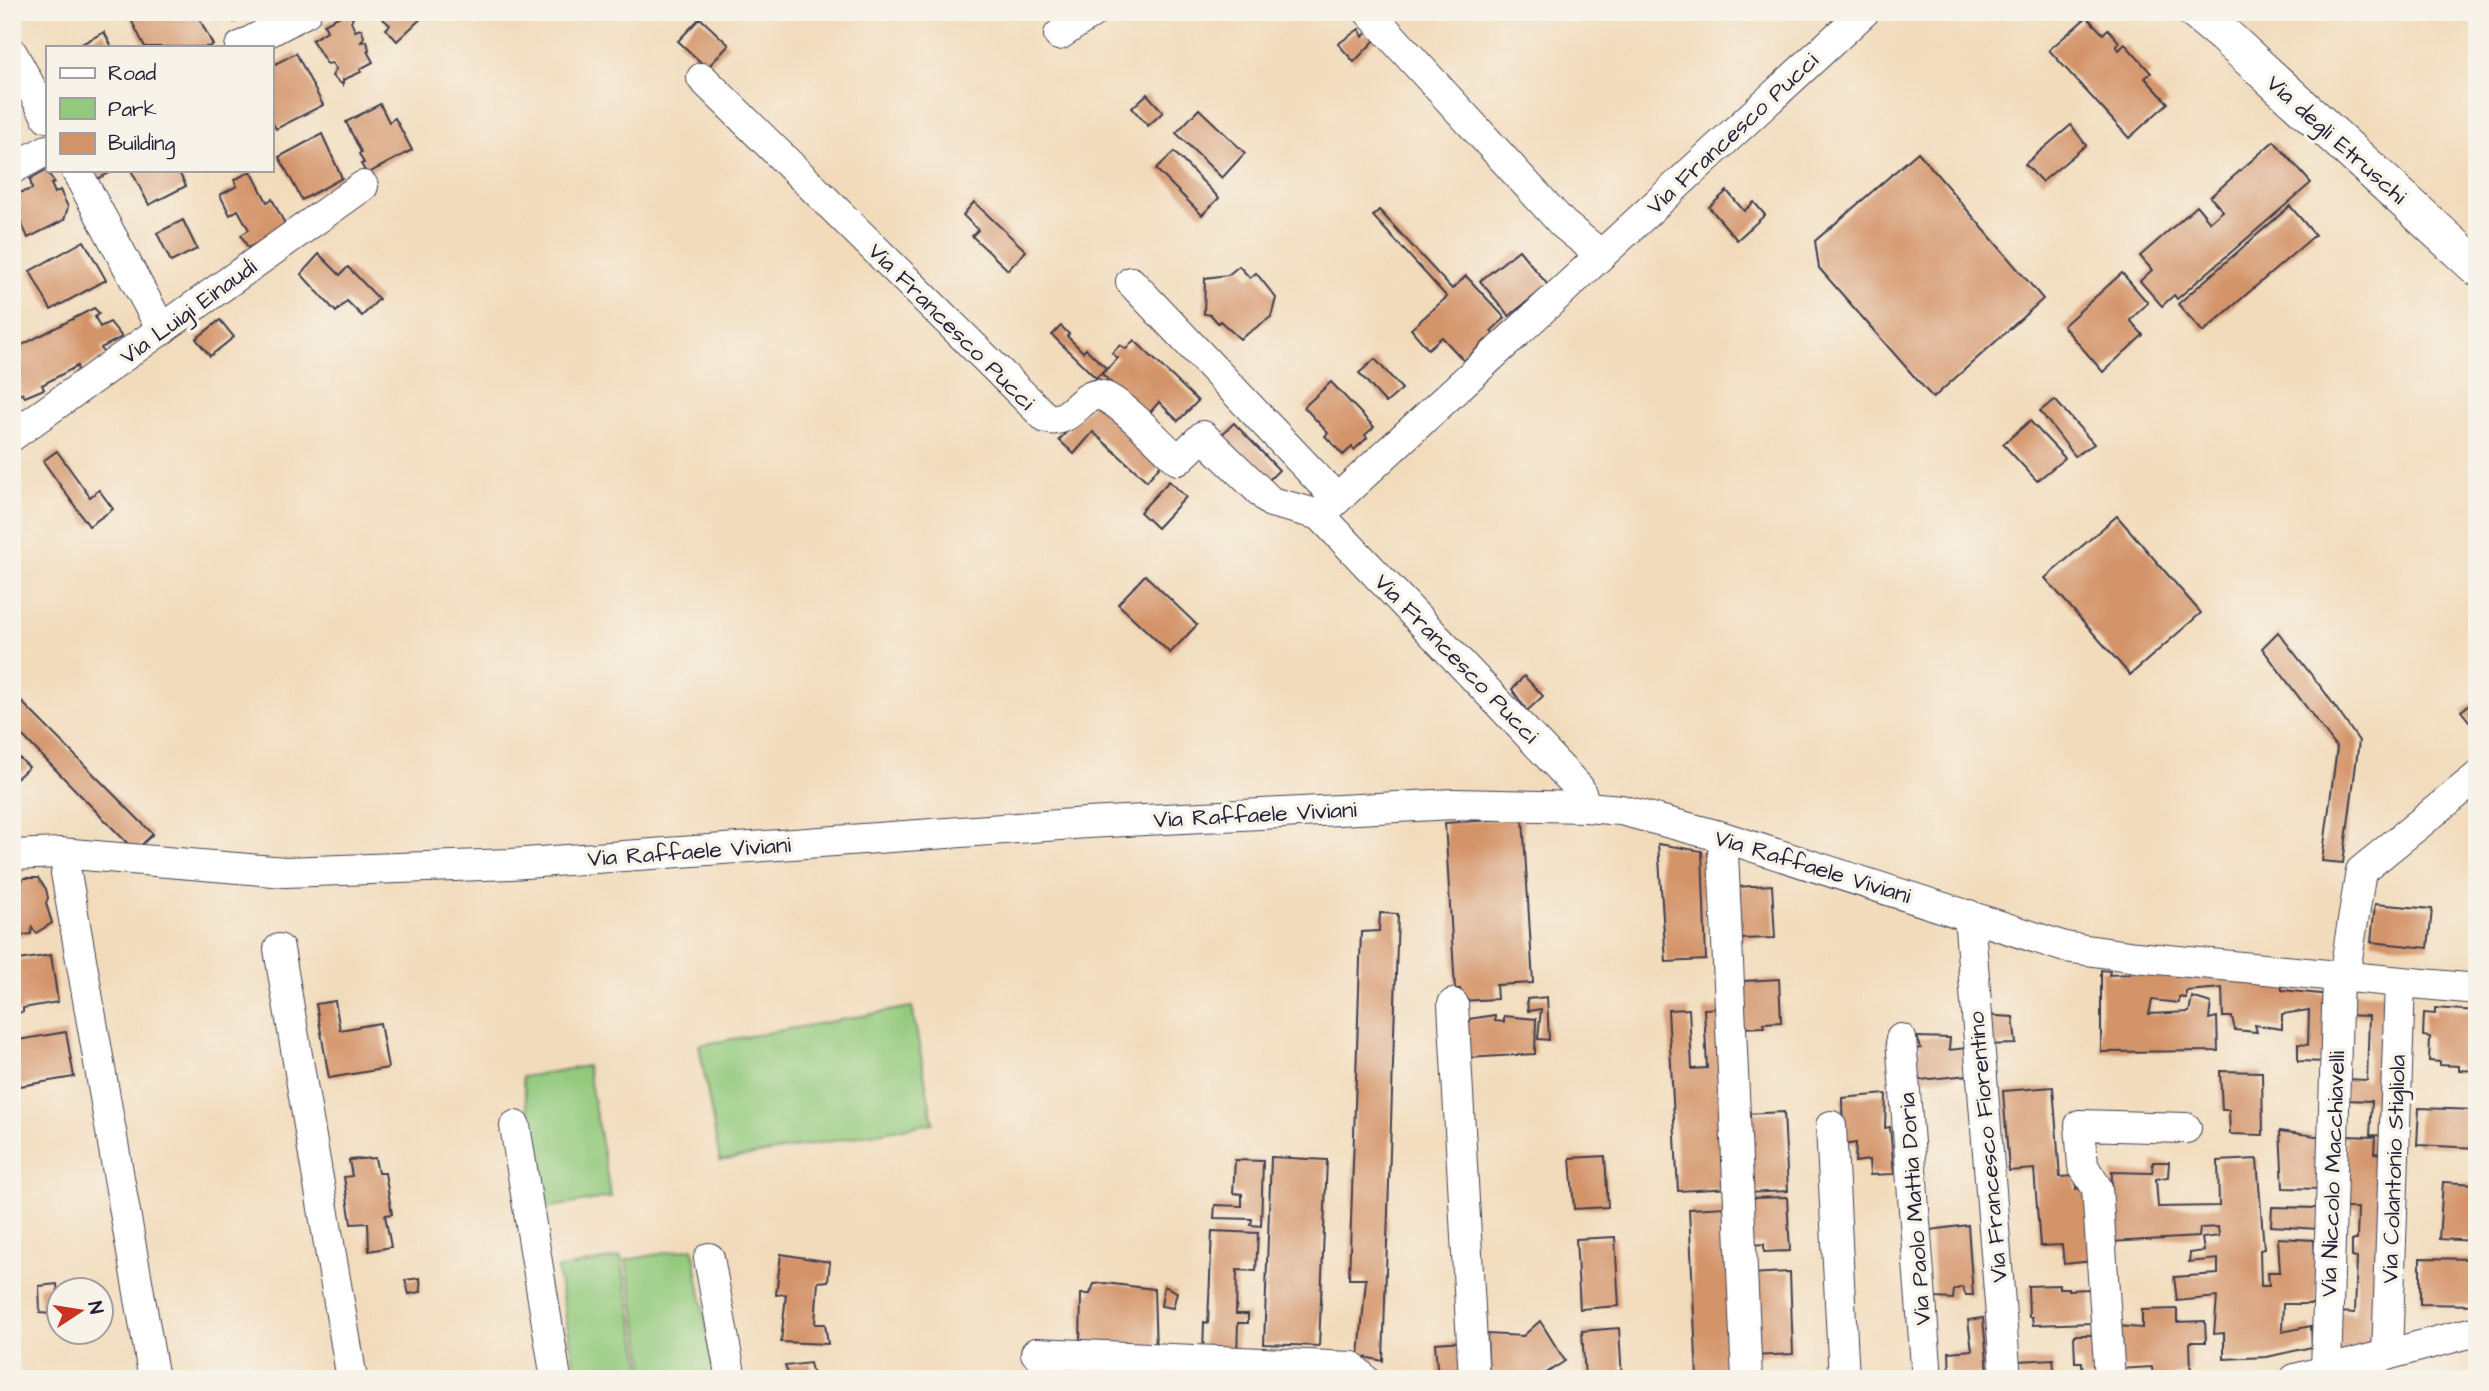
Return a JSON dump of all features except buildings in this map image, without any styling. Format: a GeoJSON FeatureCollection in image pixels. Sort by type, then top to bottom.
{"type":"FeatureCollection","features":[{"type":"Feature","properties":{"kind":"main road","name":"Via degli Etruschi"},"geometry":{"type":"LineString","coordinates":[[2196,12],[2477,267]]}},
{"type":"Feature","properties":{"kind":"street"},"geometry":{"type":"LineString","coordinates":[[242,46],[306,12]]}},
{"type":"Feature","properties":{"kind":"street"},"geometry":{"type":"LineString","coordinates":[[1059,35],[1093,12]]}},
{"type":"Feature","properties":{"kind":"street"},"geometry":{"type":"LineString","coordinates":[[1369,12],[1563,224],[1600,254]]}},
{"type":"Feature","properties":{"kind":"street","name":"Via Francesco Pucci"},"geometry":{"type":"LineString","coordinates":[[702,78],[1046,418],[1054,421],[1066,417],[1093,395],[1102,395],[1120,407],[1178,460],[1203,436],[1271,502],[1328,507],[1864,12]]}},
{"type":"Feature","properties":{"kind":"street"},"geometry":{"type":"LineString","coordinates":[[12,53],[46,115]]}},
{"type":"Feature","properties":{"kind":"street"},"geometry":{"type":"LineString","coordinates":[[12,169],[46,151]]}},
{"type":"Feature","properties":{"kind":"street"},"geometry":{"type":"LineString","coordinates":[[77,172],[162,330]]}},
{"type":"Feature","properties":{"kind":"street","name":"Via Luigi Einaudi"},"geometry":{"type":"LineString","coordinates":[[12,436],[363,186]]}},
{"type":"Feature","properties":{"kind":"street","name":"Via Francesco Pucci"},"geometry":{"type":"LineString","coordinates":[[1131,282],[1579,788],[1586,807]]}},
{"type":"Feature","properties":{"kind":"street","name":"Via Niccolo Macchiavelli"},"geometry":{"type":"LineString","coordinates":[[2326,1371],[2341,977],[2361,871],[2477,777]]}},
{"type":"Feature","properties":{"kind":"street","name":"Via Raffaele Viviani"},"geometry":{"type":"LineString","coordinates":[[12,855],[61,853],[298,872],[511,864],[1087,822],[1454,804],[1586,807],[1620,810],[1723,836],[2065,947],[2136,957],[2477,989]]}},
{"type":"Feature","properties":{"kind":"street"},"geometry":{"type":"LineString","coordinates":[[1723,853],[1747,1379]]}},
{"type":"Feature","properties":{"kind":"street"},"geometry":{"type":"LineString","coordinates":[[66,873],[154,1379]]}},
{"type":"Feature","properties":{"kind":"street","name":"Via Francesco Fiorentino"},"geometry":{"type":"LineString","coordinates":[[1969,915],[2006,1379]]}},
{"type":"Feature","properties":{"kind":"street"},"geometry":{"type":"LineString","coordinates":[[279,948],[352,1379]]}},
{"type":"Feature","properties":{"kind":"street","name":"Via Colantonio Stigliola"},"geometry":{"type":"LineString","coordinates":[[2387,1355],[2400,983]]}},
{"type":"Feature","properties":{"kind":"street"},"geometry":{"type":"LineString","coordinates":[[1453,1004],[1474,1379]]}},
{"type":"Feature","properties":{"kind":"street","name":"Via Paolo Mattia Doria"},"geometry":{"type":"LineString","coordinates":[[1901,1039],[1927,1379]]}},
{"type":"Feature","properties":{"kind":"street"},"geometry":{"type":"LineString","coordinates":[[2110,1379],[2097,1188],[2082,1166],[2080,1125],[2186,1128]]}},
{"type":"Feature","properties":{"kind":"street"},"geometry":{"type":"LineString","coordinates":[[514,1126],[556,1379]]}},
{"type":"Feature","properties":{"kind":"street"},"geometry":{"type":"LineString","coordinates":[[1830,1126],[1844,1379]]}},
{"type":"Feature","properties":{"kind":"street"},"geometry":{"type":"LineString","coordinates":[[709,1258],[731,1379]]}},
{"type":"Feature","properties":{"kind":"street"},"geometry":{"type":"LineString","coordinates":[[2295,1379],[2477,1331]]}},
{"type":"Feature","properties":{"kind":"street"},"geometry":{"type":"LineString","coordinates":[[1035,1353],[1352,1367],[1364,1379]]}},
{"type":"Feature","properties":{"kind":"green space"},"geometry":{"type":"Polygon","coordinates":[[[912,1007],[933,1123],[720,1161],[699,1045],[912,1007]]]}},
{"type":"Feature","properties":{"kind":"green space"},"geometry":{"type":"Polygon","coordinates":[[[587,1066],[611,1197],[545,1208],[522,1077],[587,1066]]]}},
{"type":"Feature","properties":{"kind":"green space"},"geometry":{"type":"Polygon","coordinates":[[[693,1248],[715,1379],[647,1379],[626,1260],[693,1248]]]}},
{"type":"Feature","properties":{"kind":"green space"},"geometry":{"type":"Polygon","coordinates":[[[621,1257],[644,1379],[577,1379],[557,1269],[621,1257]]]}}]}
